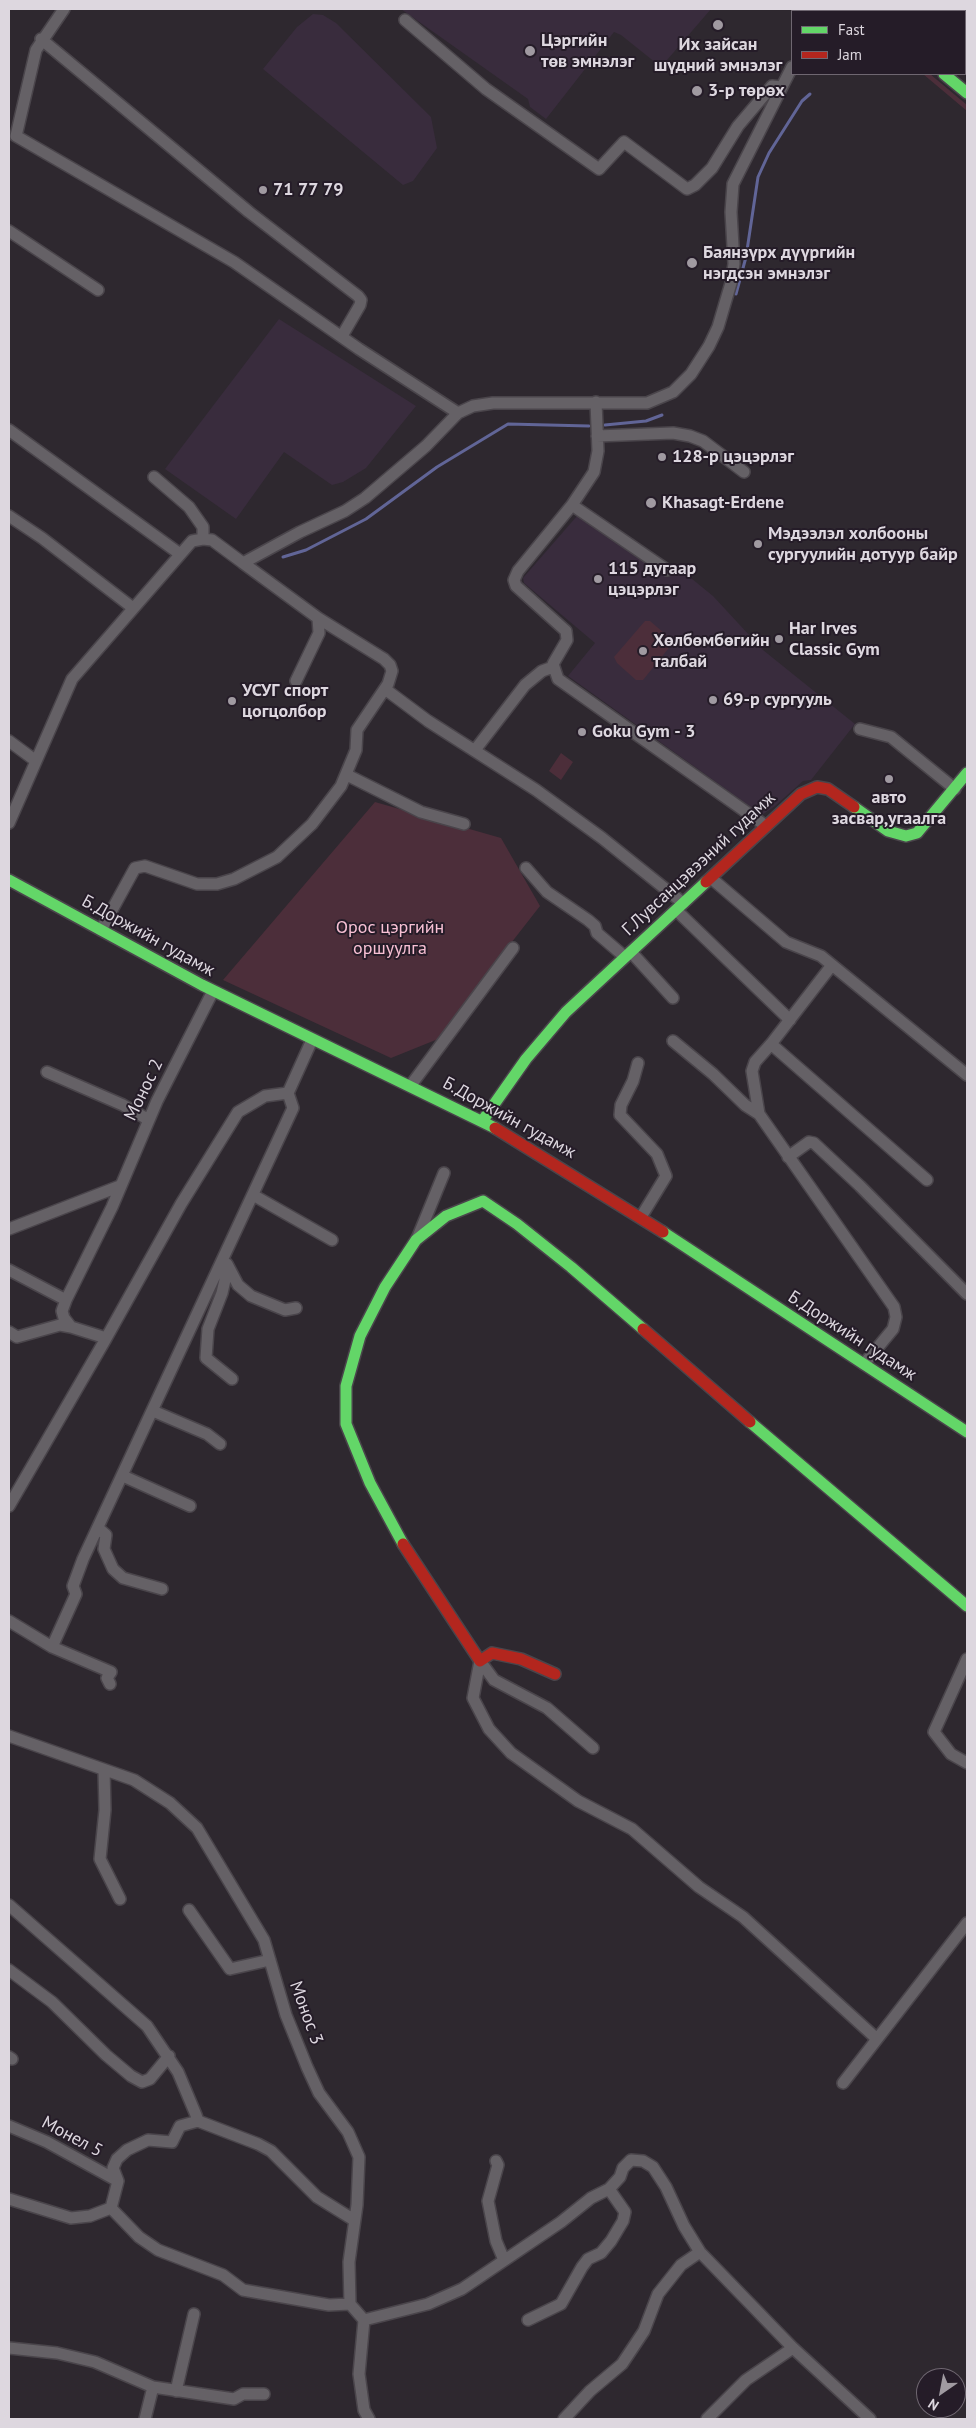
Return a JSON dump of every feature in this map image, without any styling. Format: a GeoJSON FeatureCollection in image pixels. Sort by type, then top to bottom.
{"type":"FeatureCollection","features":[{"type":"Feature","properties":{"kind":"main road"},"geometry":{"type":"LineString","coordinates":[[945,75],[967,94]]}},
{"type":"Feature","properties":{"kind":"main road","name":"Г.Лувсанцэвээний гудамж"},"geometry":{"type":"LineString","coordinates":[[483,1120],[526,1060],[566,1012],[801,794],[810,789],[820,788],[835,793],[890,833],[908,836],[917,833],[925,826],[967,773]]}},
{"type":"Feature","properties":{"kind":"main road","name":"Б.Доржийн гудамж"},"geometry":{"type":"LineString","coordinates":[[9,880],[213,991],[312,1040],[483,1120],[641,1217],[967,1432]]}},
{"type":"Feature","properties":{"kind":"main road"},"geometry":{"type":"LineString","coordinates":[[555,1674],[521,1659],[492,1653],[480,1661],[393,1529],[370,1483],[346,1424],[346,1386],[360,1336],[385,1286],[416,1240],[446,1216],[484,1201],[517,1224],[571,1267],[817,1481],[967,1606]]}},
{"type":"Feature","properties":{"kind":"street"},"geometry":{"type":"LineString","coordinates":[[64,9],[36,50],[16,136],[234,262],[458,413]]}},
{"type":"Feature","properties":{"kind":"street"},"geometry":{"type":"LineString","coordinates":[[405,20],[486,89],[599,169],[624,142],[687,189],[696,185],[712,168],[738,126],[772,86],[781,87]]}},
{"type":"Feature","properties":{"kind":"street"},"geometry":{"type":"LineString","coordinates":[[42,39],[249,212],[358,296],[361,300],[360,305],[342,336]]}},
{"type":"Feature","properties":{"kind":"street"},"geometry":{"type":"LineString","coordinates":[[243,563],[344,511],[365,498],[426,446],[458,413],[468,407],[485,404],[647,403],[661,399],[673,392],[691,374],[709,346],[726,303],[734,264],[731,212],[733,184],[791,69]]}},
{"type":"Feature","properties":{"kind":"street"},"geometry":{"type":"LineString","coordinates":[[9,231],[98,290]]}},
{"type":"Feature","properties":{"kind":"street"},"geometry":{"type":"LineString","coordinates":[[596,402],[598,436],[595,469],[572,505],[518,570],[514,580],[518,590],[566,631],[567,638],[554,661],[553,667],[556,676],[561,682],[766,826]]}},
{"type":"Feature","properties":{"kind":"street"},"geometry":{"type":"LineString","coordinates":[[9,430],[180,554]]}},
{"type":"Feature","properties":{"kind":"street"},"geometry":{"type":"LineString","coordinates":[[598,436],[673,433],[690,436],[703,441],[744,472]]}},
{"type":"Feature","properties":{"kind":"street"},"geometry":{"type":"LineString","coordinates":[[154,477],[189,507],[203,528],[203,539]]}},
{"type":"Feature","properties":{"kind":"street"},"geometry":{"type":"LineString","coordinates":[[572,505],[667,570]]}},
{"type":"Feature","properties":{"kind":"street"},"geometry":{"type":"LineString","coordinates":[[9,516],[42,538],[133,608]]}},
{"type":"Feature","properties":{"kind":"street"},"geometry":{"type":"LineString","coordinates":[[9,823],[72,679],[192,542],[203,539],[212,540],[295,599],[318,618],[389,663],[392,674],[385,689],[357,730],[356,750],[347,775],[312,824],[277,857],[234,879],[217,884],[197,884],[145,866],[135,868],[101,930]]}},
{"type":"Feature","properties":{"kind":"street"},"geometry":{"type":"LineString","coordinates":[[296,681],[318,633],[318,618]]}},
{"type":"Feature","properties":{"kind":"street"},"geometry":{"type":"LineString","coordinates":[[475,750],[526,685],[542,671],[553,667]]}},
{"type":"Feature","properties":{"kind":"street"},"geometry":{"type":"LineString","coordinates":[[385,689],[595,832],[679,906],[790,1020]]}},
{"type":"Feature","properties":{"kind":"street"},"geometry":{"type":"LineString","coordinates":[[860,729],[890,737],[955,789]]}},
{"type":"Feature","properties":{"kind":"street"},"geometry":{"type":"LineString","coordinates":[[9,741],[36,761]]}},
{"type":"Feature","properties":{"kind":"street"},"geometry":{"type":"LineString","coordinates":[[347,775],[421,812],[464,824]]}},
{"type":"Feature","properties":{"kind":"street"},"geometry":{"type":"LineString","coordinates":[[526,868],[547,892],[588,920],[595,926],[597,933],[628,954],[673,998]]}},
{"type":"Feature","properties":{"kind":"street"},"geometry":{"type":"LineString","coordinates":[[711,878],[786,942],[815,953],[832,965],[967,1075]]}},
{"type":"Feature","properties":{"kind":"street"},"geometry":{"type":"LineString","coordinates":[[411,1085],[513,948]]}},
{"type":"Feature","properties":{"kind":"street"},"geometry":{"type":"LineString","coordinates":[[759,1114],[752,1072],[755,1062],[832,965]]}},
{"type":"Feature","properties":{"kind":"street","name":"Монос 2"},"geometry":{"type":"LineString","coordinates":[[66,1300],[112,1207],[149,1120],[213,991]]}},
{"type":"Feature","properties":{"kind":"street"},"geometry":{"type":"LineString","coordinates":[[52,1646],[76,1594],[73,1586],[83,1559],[226,1262],[253,1195],[293,1108],[288,1093],[312,1040]]}},
{"type":"Feature","properties":{"kind":"street"},"geometry":{"type":"LineString","coordinates":[[673,1041],[713,1074],[745,1105],[759,1114],[894,1307],[896,1317],[893,1329],[864,1364]]}},
{"type":"Feature","properties":{"kind":"street"},"geometry":{"type":"LineString","coordinates":[[771,1044],[927,1180]]}},
{"type":"Feature","properties":{"kind":"street"},"geometry":{"type":"LineString","coordinates":[[638,1063],[633,1081],[621,1106],[620,1115],[658,1154],[666,1176],[641,1217]]}},
{"type":"Feature","properties":{"kind":"street"},"geometry":{"type":"LineString","coordinates":[[47,1072],[123,1105],[149,1120]]}},
{"type":"Feature","properties":{"kind":"street"},"geometry":{"type":"LineString","coordinates":[[9,1506],[182,1204],[238,1112],[265,1096],[288,1093]]}},
{"type":"Feature","properties":{"kind":"street"},"geometry":{"type":"LineString","coordinates":[[788,1157],[809,1142],[814,1143],[860,1186],[967,1294]]}},
{"type":"Feature","properties":{"kind":"street"},"geometry":{"type":"LineString","coordinates":[[416,1240],[444,1173]]}},
{"type":"Feature","properties":{"kind":"street"},"geometry":{"type":"LineString","coordinates":[[9,1229],[120,1186]]}},
{"type":"Feature","properties":{"kind":"street"},"geometry":{"type":"LineString","coordinates":[[253,1195],[332,1240]]}},
{"type":"Feature","properties":{"kind":"street"},"geometry":{"type":"LineString","coordinates":[[226,1262],[238,1285],[252,1296],[285,1310],[296,1308]]}},
{"type":"Feature","properties":{"kind":"street"},"geometry":{"type":"LineString","coordinates":[[226,1262],[222,1293],[208,1329],[206,1358],[232,1379]]}},
{"type":"Feature","properties":{"kind":"street"},"geometry":{"type":"LineString","coordinates":[[9,1270],[66,1300],[62,1311],[70,1327]]}},
{"type":"Feature","properties":{"kind":"street"},"geometry":{"type":"LineString","coordinates":[[9,1332],[17,1337],[60,1325],[106,1338]]}},
{"type":"Feature","properties":{"kind":"street"},"geometry":{"type":"LineString","coordinates":[[153,1411],[207,1434],[220,1444]]}},
{"type":"Feature","properties":{"kind":"street"},"geometry":{"type":"LineString","coordinates":[[123,1476],[190,1506]]}},
{"type":"Feature","properties":{"kind":"street"},"geometry":{"type":"LineString","coordinates":[[98,1528],[106,1535],[104,1549],[113,1569],[123,1578],[162,1590]]}},
{"type":"Feature","properties":{"kind":"street"},"geometry":{"type":"LineString","coordinates":[[9,1621],[52,1646],[111,1672],[107,1678],[110,1684]]}},
{"type":"Feature","properties":{"kind":"street"},"geometry":{"type":"LineString","coordinates":[[967,1660],[934,1732],[951,1754],[967,1763]]}},
{"type":"Feature","properties":{"kind":"street"},"geometry":{"type":"LineString","coordinates":[[480,1661],[494,1680],[547,1708],[593,1748]]}},
{"type":"Feature","properties":{"kind":"street"},"geometry":{"type":"LineString","coordinates":[[480,1661],[473,1698],[489,1729],[511,1753],[578,1801],[632,1829],[699,1887],[744,1917],[878,2039]]}},
{"type":"Feature","properties":{"kind":"street","name":"Монос 3"},"geometry":{"type":"LineString","coordinates":[[9,1736],[134,1780],[170,1803],[197,1828],[264,1940],[286,2016],[307,2067],[319,2093],[348,2132],[359,2157],[349,2262],[350,2304]]}},
{"type":"Feature","properties":{"kind":"street"},"geometry":{"type":"LineString","coordinates":[[104,1770],[105,1810],[100,1859],[120,1900]]}},
{"type":"Feature","properties":{"kind":"street"},"geometry":{"type":"LineString","coordinates":[[9,1905],[147,2026],[178,2072],[198,2121]]}},
{"type":"Feature","properties":{"kind":"street"},"geometry":{"type":"LineString","coordinates":[[189,1910],[230,1969],[270,1960]]}},
{"type":"Feature","properties":{"kind":"street"},"geometry":{"type":"LineString","coordinates":[[843,2083],[967,1922]]}},
{"type":"Feature","properties":{"kind":"street"},"geometry":{"type":"LineString","coordinates":[[9,1970],[52,2002],[113,2061],[142,2082],[150,2079],[169,2056]]}},
{"type":"Feature","properties":{"kind":"street"},"geometry":{"type":"LineString","coordinates":[[110,2208],[118,2181],[113,2168],[116,2159],[127,2150],[153,2139],[172,2142],[180,2126],[198,2121],[258,2144],[271,2151],[317,2197],[354,2220]]}},
{"type":"Feature","properties":{"kind":"street","name":"Монел 5"},"geometry":{"type":"LineString","coordinates":[[9,2126],[47,2142],[118,2181]]}},
{"type":"Feature","properties":{"kind":"street"},"geometry":{"type":"LineString","coordinates":[[364,2320],[428,2304],[462,2289],[561,2222],[591,2198],[609,2189],[620,2177],[624,2168],[631,2160],[643,2161],[653,2167],[700,2252],[793,2348],[870,2419]]}},
{"type":"Feature","properties":{"kind":"street"},"geometry":{"type":"LineString","coordinates":[[496,2161],[498,2165],[488,2201],[496,2241],[504,2260]]}},
{"type":"Feature","properties":{"kind":"street"},"geometry":{"type":"LineString","coordinates":[[528,2320],[561,2304],[588,2259],[601,2253],[612,2242],[623,2221],[625,2212],[609,2189]]}},
{"type":"Feature","properties":{"kind":"street"},"geometry":{"type":"LineString","coordinates":[[9,2199],[71,2218],[90,2216],[110,2208]]}},
{"type":"Feature","properties":{"kind":"street"},"geometry":{"type":"LineString","coordinates":[[110,2208],[139,2237],[158,2250],[223,2274],[243,2290],[329,2305],[350,2304],[364,2320],[359,2374],[364,2410],[369,2419]]}},
{"type":"Feature","properties":{"kind":"street"},"geometry":{"type":"LineString","coordinates":[[564,2419],[590,2391],[622,2364],[644,2331],[658,2294],[681,2265],[700,2252]]}},
{"type":"Feature","properties":{"kind":"street"},"geometry":{"type":"LineString","coordinates":[[176,2390],[194,2314]]}},
{"type":"Feature","properties":{"kind":"street"},"geometry":{"type":"LineString","coordinates":[[9,2348],[57,2353],[95,2362],[153,2387],[234,2399],[243,2394],[264,2394]]}},
{"type":"Feature","properties":{"kind":"street"},"geometry":{"type":"LineString","coordinates":[[707,2419],[746,2380],[793,2348]]}},
{"type":"Feature","properties":{"kind":"street"},"geometry":{"type":"LineString","coordinates":[[145,2419],[153,2387]]}},
{"type":"Feature","properties":{"kind":"shaded area","name":"Цэргийн төв эмнэлэг"},"geometry":{"type":"Polygon","coordinates":[[[401,9],[711,9],[661,67],[621,35],[614,32],[546,119],[530,107],[528,99],[401,9]]]}},
{"type":"Feature","properties":{"kind":"shaded area"},"geometry":{"type":"Polygon","coordinates":[[[313,14],[323,15],[336,23],[431,117],[437,148],[413,181],[403,185],[263,69],[297,27],[313,14]]]}},
{"type":"Feature","properties":{"kind":"shaded area"},"geometry":{"type":"Polygon","coordinates":[[[279,319],[416,406],[366,468],[343,482],[332,485],[284,452],[236,519],[165,469],[279,319]]]}},
{"type":"Feature","properties":{"kind":"shaded area","name":"69-р сургууль"},"geometry":{"type":"Polygon","coordinates":[[[577,516],[668,577],[676,567],[686,574],[713,596],[763,650],[855,724],[811,780],[803,781],[762,815],[568,676],[595,643],[524,583],[523,578],[577,516]]]}},
{"type":"Feature","properties":{"kind":"green space"},"geometry":{"type":"Polygon","coordinates":[[[924,75],[931,75],[967,105],[967,111],[924,75]]]}},
{"type":"Feature","properties":{"kind":"green space","name":"Хөлбөмбөгийн талбай"},"geometry":{"type":"Polygon","coordinates":[[[645,621],[650,621],[671,639],[672,644],[643,680],[636,680],[617,663],[614,657],[645,621]]]}},
{"type":"Feature","properties":{"kind":"green space"},"geometry":{"type":"Polygon","coordinates":[[[561,753],[573,762],[561,780],[549,771],[561,753]]]}},
{"type":"Feature","properties":{"kind":"green space","name":"Орос цэргийн оршуулга"},"geometry":{"type":"Polygon","coordinates":[[[375,802],[501,838],[540,906],[497,961],[443,1037],[391,1058],[223,980],[375,802]]]}},
{"type":"Feature","properties":{"kind":"waterway"},"geometry":{"type":"LineString","coordinates":[[736,294],[746,257],[758,177],[769,153],[802,101],[810,94]]}},
{"type":"Feature","properties":{"kind":"waterway"},"geometry":{"type":"LineString","coordinates":[[605,425],[646,421],[662,415]]}},
{"type":"Feature","properties":{"kind":"waterway"},"geometry":{"type":"LineString","coordinates":[[283,557],[306,550],[366,519],[437,467],[508,424],[589,426]]}},
{"type":"Feature","properties":{"kind":"traffic: fast"},"geometry":{"type":"LineString","coordinates":[[945,75],[967,93]]}},
{"type":"Feature","properties":{"kind":"traffic: fast"},"geometry":{"type":"LineString","coordinates":[[854,807],[888,831],[906,836],[917,833],[967,773]]}},
{"type":"Feature","properties":{"kind":"traffic: fast"},"geometry":{"type":"LineString","coordinates":[[9,880],[202,985],[495,1128]]}},
{"type":"Feature","properties":{"kind":"traffic: fast"},"geometry":{"type":"LineString","coordinates":[[483,1120],[526,1059],[566,1012],[706,882]]}},
{"type":"Feature","properties":{"kind":"traffic: fast"},"geometry":{"type":"LineString","coordinates":[[403,1544],[370,1483],[346,1424],[346,1386],[360,1336],[385,1287],[416,1240],[446,1216],[483,1201],[517,1224],[571,1267],[643,1329]]}},
{"type":"Feature","properties":{"kind":"traffic: fast"},"geometry":{"type":"LineString","coordinates":[[663,1232],[967,1432]]}},
{"type":"Feature","properties":{"kind":"traffic: fast"},"geometry":{"type":"LineString","coordinates":[[750,1422],[967,1606]]}},
{"type":"Feature","properties":{"kind":"traffic: jam"},"geometry":{"type":"LineString","coordinates":[[706,882],[801,794],[817,787],[828,789],[854,807]]}},
{"type":"Feature","properties":{"kind":"traffic: jam"},"geometry":{"type":"LineString","coordinates":[[495,1128],[663,1232]]}},
{"type":"Feature","properties":{"kind":"traffic: jam"},"geometry":{"type":"LineString","coordinates":[[643,1329],[750,1422]]}},
{"type":"Feature","properties":{"kind":"traffic: jam"},"geometry":{"type":"LineString","coordinates":[[403,1544],[480,1661],[492,1653],[521,1659],[555,1674]]}},
{"type":"Feature","properties":{"kind":"place","name":"Их зайсан шүдний эмнэлэг"},"geometry":{"type":"Point","coordinates":[718,25]}},
{"type":"Feature","properties":{"kind":"place","name":"Цэргийн төв эмнэлэг"},"geometry":{"type":"Point","coordinates":[530,51]}},
{"type":"Feature","properties":{"kind":"place","name":"3-р төрөх"},"geometry":{"type":"Point","coordinates":[697,91]}},
{"type":"Feature","properties":{"kind":"place","name":"71 77 79"},"geometry":{"type":"Point","coordinates":[263,190]}},
{"type":"Feature","properties":{"kind":"place","name":"Баянзүрх дүүргийн нэгдсэн эмнэлэг"},"geometry":{"type":"Point","coordinates":[692,263]}},
{"type":"Feature","properties":{"kind":"place","name":"128-р цэцэрлэг"},"geometry":{"type":"Point","coordinates":[662,457]}},
{"type":"Feature","properties":{"kind":"place","name":"Khasagt-Erdene"},"geometry":{"type":"Point","coordinates":[651,503]}},
{"type":"Feature","properties":{"kind":"place","name":"Мэдээлэл холбооны сургуулийн дотуур байр"},"geometry":{"type":"Point","coordinates":[758,544]}},
{"type":"Feature","properties":{"kind":"place","name":"115 дугаар цэцэрлэг"},"geometry":{"type":"Point","coordinates":[598,579]}},
{"type":"Feature","properties":{"kind":"place","name":"Har Irves Classic Gym"},"geometry":{"type":"Point","coordinates":[779,639]}},
{"type":"Feature","properties":{"kind":"place","name":"Хөлбөмбөгийн талбай"},"geometry":{"type":"Point","coordinates":[643,651]}},
{"type":"Feature","properties":{"kind":"place","name":"69-р сургууль"},"geometry":{"type":"Point","coordinates":[713,700]}},
{"type":"Feature","properties":{"kind":"place","name":"УСУГ спорт цогцолбор"},"geometry":{"type":"Point","coordinates":[232,701]}},
{"type":"Feature","properties":{"kind":"place","name":"Goku Gym - 3"},"geometry":{"type":"Point","coordinates":[582,732]}},
{"type":"Feature","properties":{"kind":"place","name":"авто засвар,угаалга"},"geometry":{"type":"Point","coordinates":[889,779]}}]}
